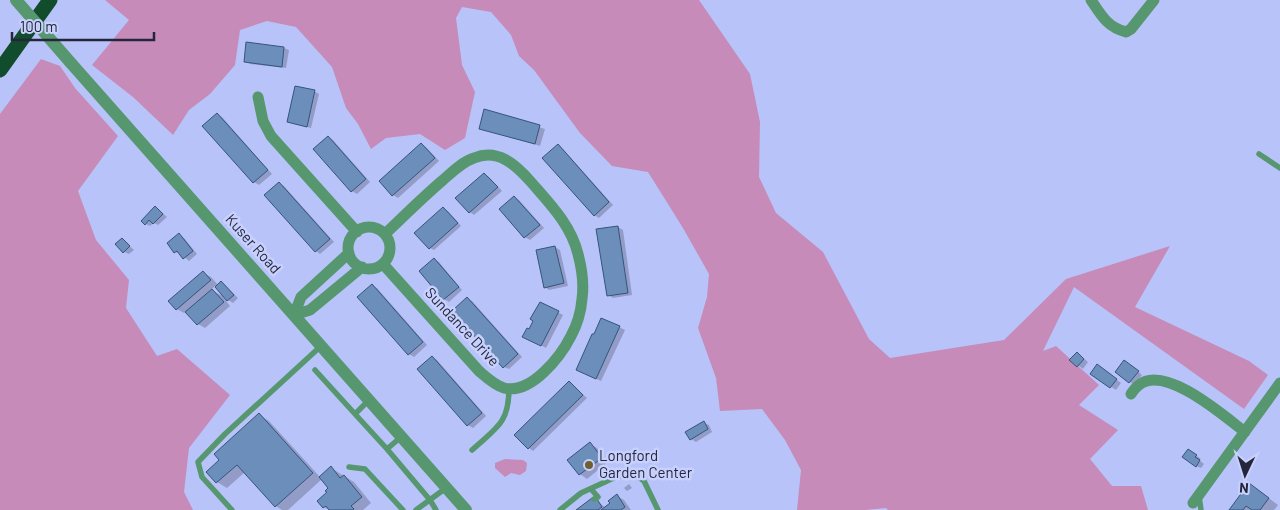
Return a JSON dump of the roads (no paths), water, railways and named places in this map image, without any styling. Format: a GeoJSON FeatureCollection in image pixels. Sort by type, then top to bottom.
{"type":"FeatureCollection","features":[{"type":"Feature","properties":{"kind":"highway"},"geometry":{"type":"LineString","coordinates":[[0,70],[50,0]]}},
{"type":"Feature","properties":{"kind":"street","name":"Kuser Road"},"geometry":{"type":"LineString","coordinates":[[16,0],[466,510]]}},
{"type":"Feature","properties":{"kind":"street"},"geometry":{"type":"LineString","coordinates":[[1091,0],[1104,19],[1114,28],[1126,32],[1131,29],[1154,0]]}},
{"type":"Feature","properties":{"kind":"street"},"geometry":{"type":"LineString","coordinates":[[258,97],[263,121],[271,136],[357,232]]}},
{"type":"Feature","properties":{"kind":"street"},"geometry":{"type":"LineString","coordinates":[[385,234],[451,173],[473,158],[483,155],[497,156],[513,164],[553,207],[572,237],[578,255],[583,282],[579,312],[572,336],[554,361],[534,381],[509,388]]}},
{"type":"Feature","properties":{"kind":"street"},"geometry":{"type":"LineString","coordinates":[[365,228],[374,228],[385,234],[390,250],[383,264],[373,268],[362,267],[354,262],[349,253],[350,241],[357,232],[365,228]]}},
{"type":"Feature","properties":{"kind":"street"},"geometry":{"type":"LineString","coordinates":[[294,315],[301,297],[349,253]]}},
{"type":"Feature","properties":{"kind":"street","name":"Sundance Drive"},"geometry":{"type":"LineString","coordinates":[[383,264],[479,371],[498,385],[509,388]]}},
{"type":"Feature","properties":{"kind":"street"},"geometry":{"type":"LineString","coordinates":[[294,315],[310,310],[362,267]]}},
{"type":"Feature","properties":{"kind":"street"},"geometry":{"type":"LineString","coordinates":[[1131,394],[1139,384],[1155,380],[1171,383],[1208,404],[1245,432]]}},
{"type":"Feature","properties":{"kind":"street"},"geometry":{"type":"LineString","coordinates":[[1196,504],[1280,383]]}},
{"type":"Feature","properties":{"kind":"lane"},"geometry":{"type":"LineString","coordinates":[[1259,154],[1280,168]]}},
{"type":"Feature","properties":{"kind":"lane"},"geometry":{"type":"LineString","coordinates":[[232,510],[202,476],[198,462],[225,434],[321,346]]}},
{"type":"Feature","properties":{"kind":"lane"},"geometry":{"type":"LineString","coordinates":[[315,370],[387,449],[430,500],[436,510]]}},
{"type":"Feature","properties":{"kind":"lane"},"geometry":{"type":"LineString","coordinates":[[472,450],[506,416],[509,388]]}},
{"type":"Feature","properties":{"kind":"lane"},"geometry":{"type":"LineString","coordinates":[[355,414],[369,400]]}},
{"type":"Feature","properties":{"kind":"lane"},"geometry":{"type":"LineString","coordinates":[[387,449],[401,437]]}},
{"type":"Feature","properties":{"kind":"lane"},"geometry":{"type":"LineString","coordinates":[[350,467],[365,469],[403,510]]}},
{"type":"Feature","properties":{"kind":"lane"},"geometry":{"type":"LineString","coordinates":[[560,510],[581,493],[618,476],[638,477],[644,481],[658,510]]}},
{"type":"Feature","properties":{"kind":"lane"},"geometry":{"type":"LineString","coordinates":[[416,510],[446,488]]}},
{"type":"Feature","properties":{"kind":"lane"},"geometry":{"type":"LineString","coordinates":[[591,489],[598,497],[594,499]]}},
{"type":"Feature","properties":{"kind":"place","name":"Longford Garden Center"},"geometry":{"type":"Point","coordinates":[589,465]}}]}
